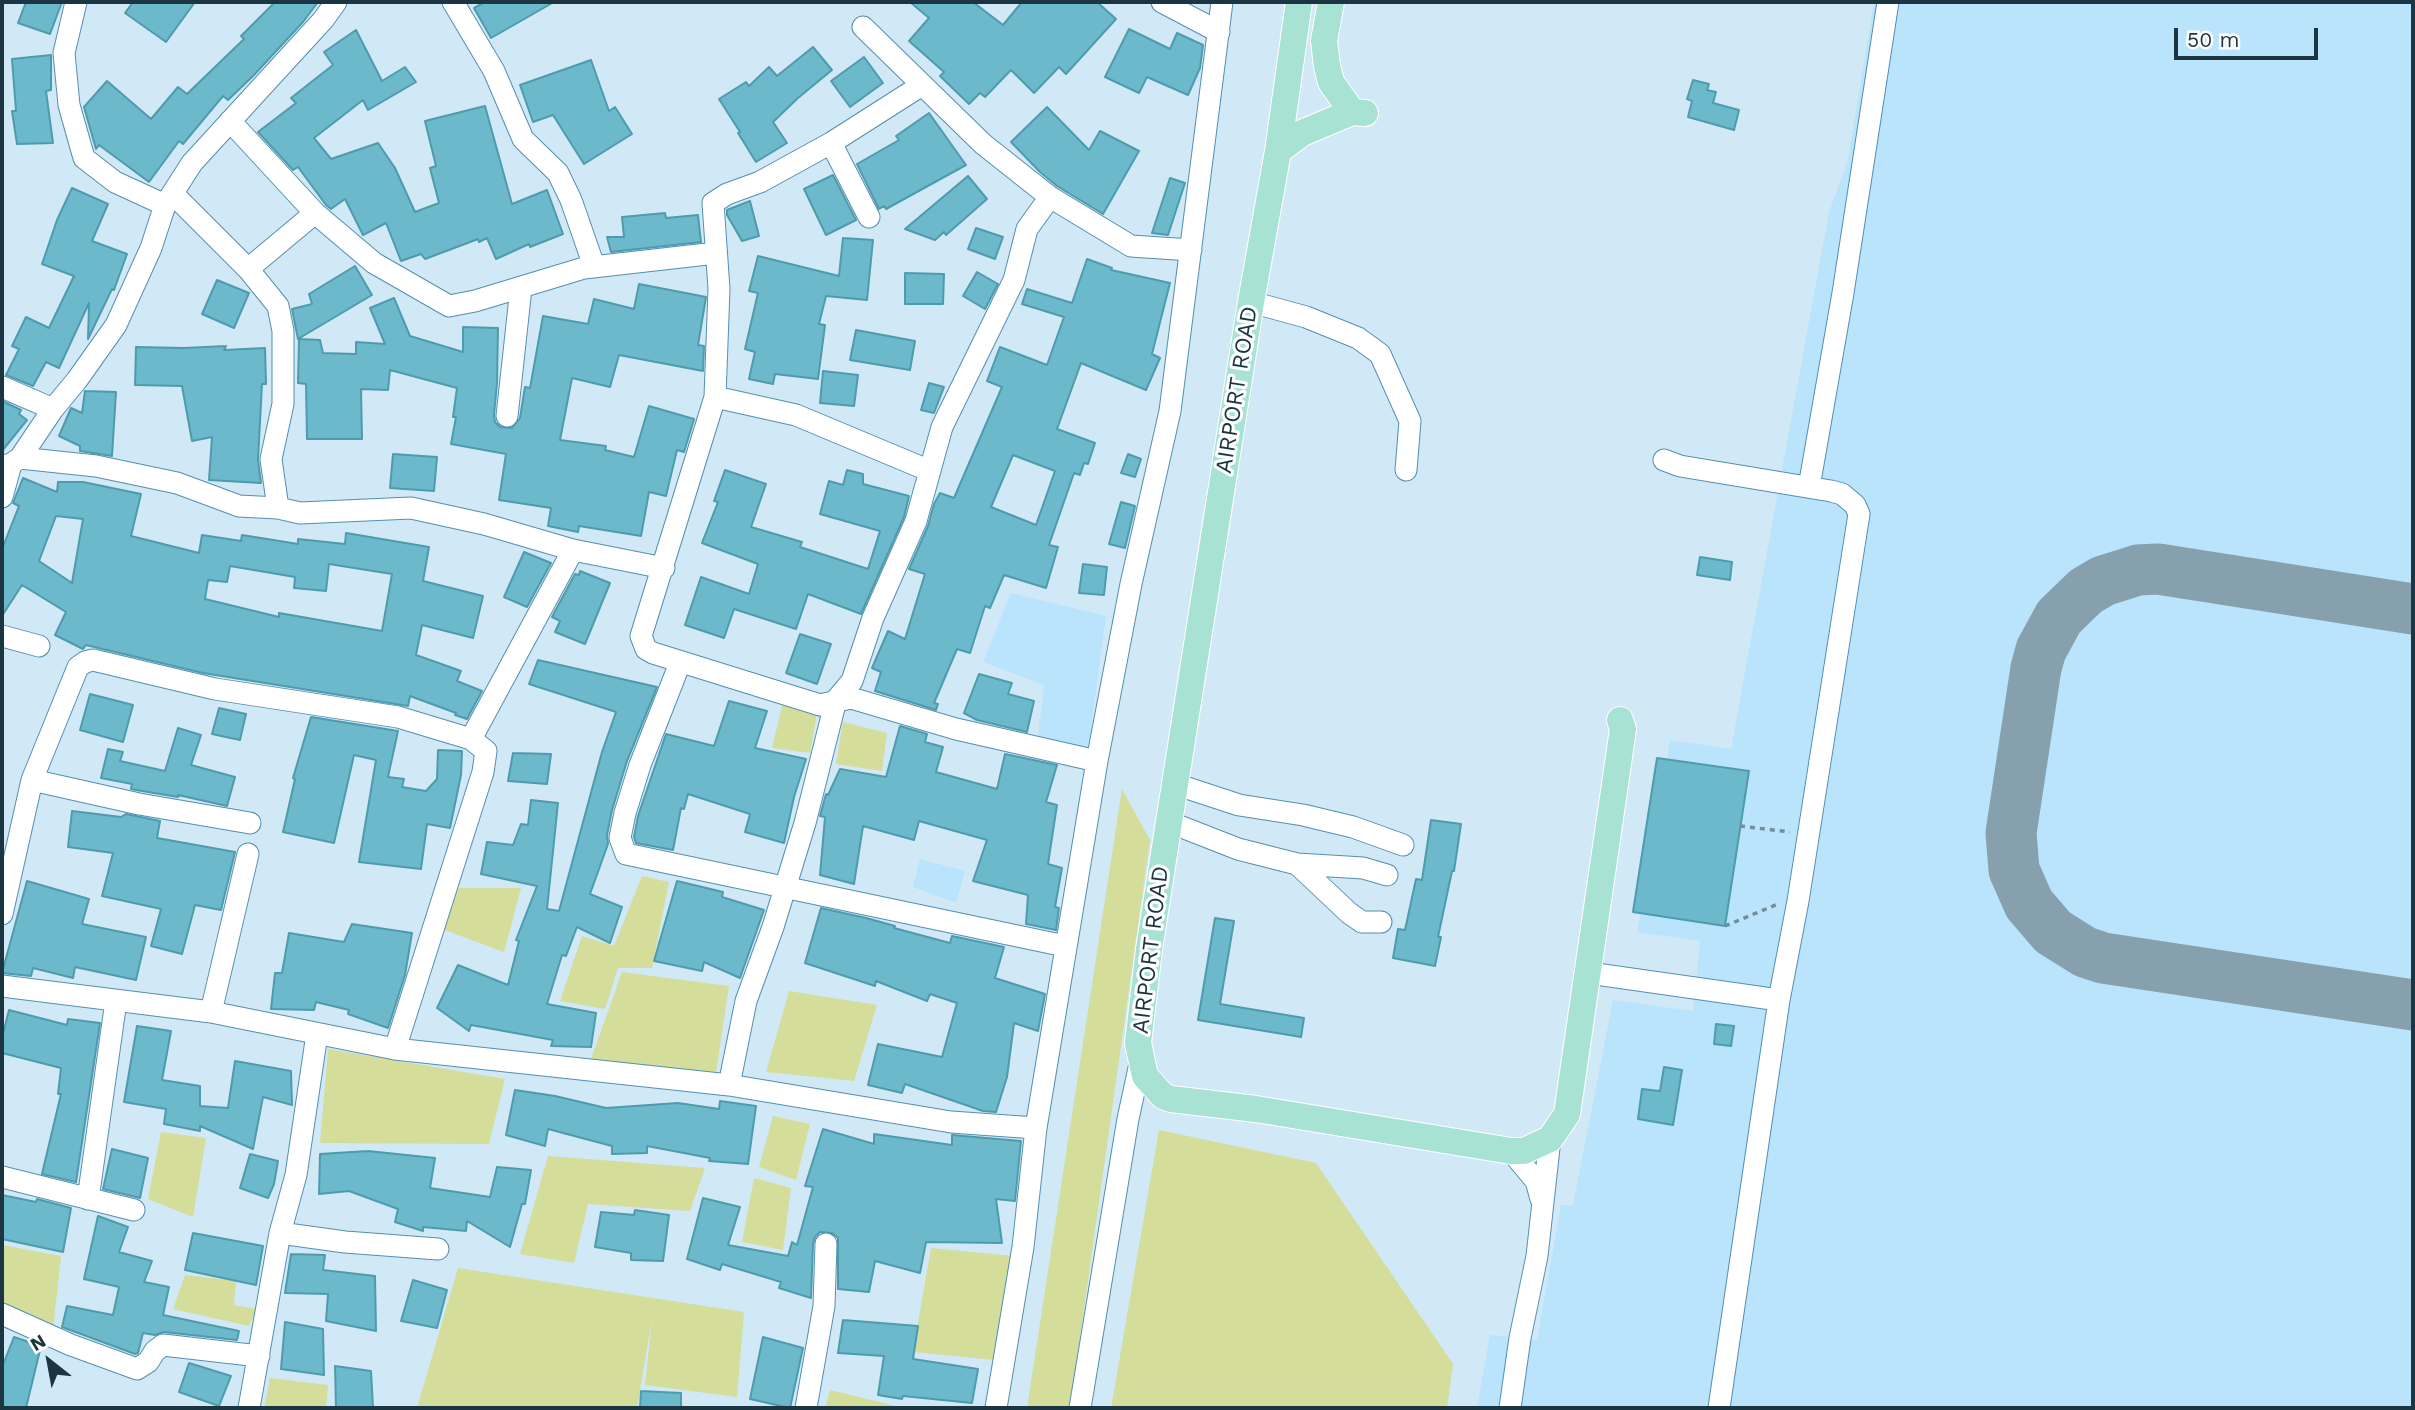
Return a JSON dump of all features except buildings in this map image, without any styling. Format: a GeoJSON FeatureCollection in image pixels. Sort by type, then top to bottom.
{"type":"FeatureCollection","features":[{"type":"Feature","properties":{"kind":"main road","name":"AIRPORT ROAD"},"geometry":{"type":"LineString","coordinates":[[1171,1099],[1163,1096],[1145,1076],[1138,1043],[1149,949],[1251,302],[1278,151],[1299,2]]}},
{"type":"Feature","properties":{"kind":"main road"},"geometry":{"type":"LineString","coordinates":[[1278,151],[1302,133],[1359,112],[1331,82],[1326,66],[1324,41],[1331,2]]}},
{"type":"Feature","properties":{"kind":"main road"},"geometry":{"type":"LineString","coordinates":[[1171,1099],[1255,1109],[1511,1152],[1524,1151],[1550,1139],[1567,1114],[1623,729],[1620,720]]}},
{"type":"Feature","properties":{"kind":"street"},"geometry":{"type":"LineString","coordinates":[[76,2],[64,53],[69,105],[84,158],[115,182],[169,199],[248,268],[278,306],[283,331],[283,404],[271,460],[278,508]]}},
{"type":"Feature","properties":{"kind":"street"},"geometry":{"type":"LineString","coordinates":[[2,497],[11,463],[77,380],[116,325],[151,248],[169,199],[192,163],[337,2]]}},
{"type":"Feature","properties":{"kind":"street"},"geometry":{"type":"LineString","coordinates":[[453,2],[494,71],[523,139],[558,173],[571,200],[594,266]]}},
{"type":"Feature","properties":{"kind":"street"},"geometry":{"type":"LineString","coordinates":[[1162,2],[1219,32]]}},
{"type":"Feature","properties":{"kind":"street"},"geometry":{"type":"LineString","coordinates":[[996,1408],[1023,1247],[1036,1128],[1097,761],[1131,584],[1170,411],[1222,2]]}},
{"type":"Feature","properties":{"kind":"street"},"geometry":{"type":"LineString","coordinates":[[1809,487],[1843,293],[1888,2]]}},
{"type":"Feature","properties":{"kind":"street"},"geometry":{"type":"LineString","coordinates":[[863,27],[983,144],[1050,197],[1131,246],[1191,250]]}},
{"type":"Feature","properties":{"kind":"street"},"geometry":{"type":"LineString","coordinates":[[922,85],[831,143],[760,183],[727,194],[713,203],[719,289],[715,397],[641,636],[646,649],[680,663],[820,705],[851,698],[956,729],[1097,761]]}},
{"type":"Feature","properties":{"kind":"street"},"geometry":{"type":"LineString","coordinates":[[230,121],[315,213],[374,263],[449,306],[594,266],[716,253]]}},
{"type":"Feature","properties":{"kind":"street"},"geometry":{"type":"LineString","coordinates":[[831,143],[869,217]]}},
{"type":"Feature","properties":{"kind":"street"},"geometry":{"type":"LineString","coordinates":[[729,1085],[746,1001],[773,927],[805,823],[836,700],[852,681],[873,618],[916,521],[942,427],[1014,280],[1027,229],[1050,197]]}},
{"type":"Feature","properties":{"kind":"street"},"geometry":{"type":"LineString","coordinates":[[248,268],[315,213]]}},
{"type":"Feature","properties":{"kind":"street"},"geometry":{"type":"LineString","coordinates":[[507,416],[521,288]]}},
{"type":"Feature","properties":{"kind":"street"},"geometry":{"type":"LineString","coordinates":[[1251,302],[1306,317],[1358,338],[1380,354],[1410,421],[1406,470]]}},
{"type":"Feature","properties":{"kind":"street"},"geometry":{"type":"LineString","coordinates":[[2,387],[53,409]]}},
{"type":"Feature","properties":{"kind":"street"},"geometry":{"type":"LineString","coordinates":[[715,397],[796,415],[930,471]]}},
{"type":"Feature","properties":{"kind":"street"},"geometry":{"type":"LineString","coordinates":[[1664,460],[1680,466],[1842,494],[1855,505],[1859,514],[1798,901],[1779,1000],[1719,1408]]}},
{"type":"Feature","properties":{"kind":"street"},"geometry":{"type":"LineString","coordinates":[[11,463],[96,466],[177,483],[239,506],[278,508],[300,513],[411,508],[484,524],[573,550],[663,568]]}},
{"type":"Feature","properties":{"kind":"street"},"geometry":{"type":"LineString","coordinates":[[471,739],[573,550]]}},
{"type":"Feature","properties":{"kind":"street"},"geometry":{"type":"LineString","coordinates":[[2,636],[39,646]]}},
{"type":"Feature","properties":{"kind":"street"},"geometry":{"type":"LineString","coordinates":[[2,914],[12,820],[32,780],[79,667],[85,662],[93,660],[215,689],[398,717],[471,739],[486,751],[483,772],[395,1049]]}},
{"type":"Feature","properties":{"kind":"street"},"geometry":{"type":"LineString","coordinates":[[680,663],[640,765],[625,813],[620,838],[626,854],[1065,946]]}},
{"type":"Feature","properties":{"kind":"street"},"geometry":{"type":"LineString","coordinates":[[32,780],[139,804],[250,823]]}},
{"type":"Feature","properties":{"kind":"street"},"geometry":{"type":"LineString","coordinates":[[1175,783],[1239,805],[1303,815],[1353,827],[1403,845]]}},
{"type":"Feature","properties":{"kind":"street"},"geometry":{"type":"LineString","coordinates":[[1169,822],[1238,849],[1297,864],[1363,868],[1387,875]]}},
{"type":"Feature","properties":{"kind":"street"},"geometry":{"type":"LineString","coordinates":[[211,1012],[248,854]]}},
{"type":"Feature","properties":{"kind":"street"},"geometry":{"type":"LineString","coordinates":[[1297,864],[1362,922],[1381,922]]}},
{"type":"Feature","properties":{"kind":"street"},"geometry":{"type":"LineString","coordinates":[[1589,974],[1779,1000]]}},
{"type":"Feature","properties":{"kind":"street"},"geometry":{"type":"LineString","coordinates":[[2,986],[211,1012],[395,1049],[729,1085],[951,1122],[1036,1128]]}},
{"type":"Feature","properties":{"kind":"street"},"geometry":{"type":"LineString","coordinates":[[88,1199],[117,1001]]}},
{"type":"Feature","properties":{"kind":"street"},"geometry":{"type":"LineString","coordinates":[[249,1408],[280,1233],[296,1175],[317,1034]]}},
{"type":"Feature","properties":{"kind":"street"},"geometry":{"type":"LineString","coordinates":[[1080,1408],[1128,1119],[1141,1059]]}},
{"type":"Feature","properties":{"kind":"street"},"geometry":{"type":"LineString","coordinates":[[1128,1119],[1156,1100],[1171,1099]]}},
{"type":"Feature","properties":{"kind":"street"},"geometry":{"type":"LineString","coordinates":[[1510,1408],[1520,1338],[1537,1256],[1550,1139]]}},
{"type":"Feature","properties":{"kind":"street"},"geometry":{"type":"LineString","coordinates":[[1511,1152],[1536,1181],[1542,1201],[1537,1256]]}},
{"type":"Feature","properties":{"kind":"street"},"geometry":{"type":"LineString","coordinates":[[2,1177],[134,1210]]}},
{"type":"Feature","properties":{"kind":"street"},"geometry":{"type":"LineString","coordinates":[[280,1233],[345,1242],[438,1249]]}},
{"type":"Feature","properties":{"kind":"street"},"geometry":{"type":"LineString","coordinates":[[806,1408],[824,1306],[826,1244]]}},
{"type":"Feature","properties":{"kind":"street"},"geometry":{"type":"LineString","coordinates":[[2,1314],[71,1345],[137,1369],[148,1362],[163,1345],[259,1356]]}},
{"type":"Feature","properties":{"kind":"path"},"geometry":{"type":"LineString","coordinates":[[1740,826],[1807,835]]}},
{"type":"Feature","properties":{"kind":"path"},"geometry":{"type":"LineString","coordinates":[[1724,926],[1786,900],[1798,901]]}},
{"type":"Feature","properties":{"kind":"shaded area"},"geometry":{"type":"Polygon","coordinates":[[[1874,2],[2413,2],[2413,1408],[1477,1408],[1490,1335],[1537,1340],[1561,1205],[1573,1205],[1613,1000],[1693,1011],[1700,941],[1637,932],[1641,913],[1633,912],[1657,758],[1667,759],[1670,740],[1731,749],[1829,212],[1848,160],[1874,2]]]}},
{"type":"Feature","properties":{"kind":"shaded area"},"geometry":{"type":"Polygon","coordinates":[[[1011,593],[1106,616],[1088,749],[1038,736],[1044,685],[983,662],[1011,593]]]}},
{"type":"Feature","properties":{"kind":"shaded area"},"geometry":{"type":"Polygon","coordinates":[[[920,859],[965,871],[956,903],[913,887],[920,859]]]}},
{"type":"Feature","properties":{"kind":"green space"},"geometry":{"type":"Polygon","coordinates":[[[784,698],[818,708],[810,753],[772,748],[784,698]]]}},
{"type":"Feature","properties":{"kind":"green space"},"geometry":{"type":"Polygon","coordinates":[[[843,722],[887,733],[882,771],[836,764],[843,722]]]}},
{"type":"Feature","properties":{"kind":"green space"},"geometry":{"type":"Polygon","coordinates":[[[1122,789],[1150,840],[1070,1408],[1027,1408],[1122,789]]]}},
{"type":"Feature","properties":{"kind":"green space"},"geometry":{"type":"Polygon","coordinates":[[[642,876],[669,882],[652,968],[618,968],[605,1009],[560,1001],[582,936],[614,946],[642,876]]]}},
{"type":"Feature","properties":{"kind":"green space"},"geometry":{"type":"Polygon","coordinates":[[[453,888],[521,888],[504,952],[439,928],[453,888]]]}},
{"type":"Feature","properties":{"kind":"green space"},"geometry":{"type":"Polygon","coordinates":[[[622,972],[729,986],[716,1072],[590,1062],[622,972]]]}},
{"type":"Feature","properties":{"kind":"green space"},"geometry":{"type":"Polygon","coordinates":[[[789,991],[877,1005],[854,1081],[766,1072],[789,991]]]}},
{"type":"Feature","properties":{"kind":"green space"},"geometry":{"type":"Polygon","coordinates":[[[328,1049],[505,1079],[489,1144],[320,1143],[328,1049]]]}},
{"type":"Feature","properties":{"kind":"green space"},"geometry":{"type":"Polygon","coordinates":[[[773,1116],[810,1124],[796,1180],[759,1167],[773,1116]]]}},
{"type":"Feature","properties":{"kind":"green space"},"geometry":{"type":"Polygon","coordinates":[[[1159,1130],[1316,1163],[1453,1364],[1447,1408],[1111,1408],[1159,1130]]]}},
{"type":"Feature","properties":{"kind":"green space"},"geometry":{"type":"Polygon","coordinates":[[[161,1132],[206,1138],[193,1217],[148,1199],[161,1132]]]}},
{"type":"Feature","properties":{"kind":"green space"},"geometry":{"type":"Polygon","coordinates":[[[548,1156],[705,1168],[690,1211],[588,1204],[574,1263],[520,1254],[548,1156]]]}},
{"type":"Feature","properties":{"kind":"green space"},"geometry":{"type":"Polygon","coordinates":[[[754,1178],[791,1188],[783,1250],[742,1242],[754,1178]]]}},
{"type":"Feature","properties":{"kind":"green space"},"geometry":{"type":"Polygon","coordinates":[[[2,1245],[61,1256],[53,1330],[2,1307],[2,1245]]]}},
{"type":"Feature","properties":{"kind":"green space"},"geometry":{"type":"Polygon","coordinates":[[[931,1248],[1014,1256],[995,1360],[913,1352],[931,1248]]]}},
{"type":"Feature","properties":{"kind":"green space"},"geometry":{"type":"Polygon","coordinates":[[[458,1268],[744,1312],[737,1397],[645,1385],[652,1319],[637,1408],[417,1408],[458,1268]]]}},
{"type":"Feature","properties":{"kind":"green space"},"geometry":{"type":"Polygon","coordinates":[[[185,1275],[236,1281],[234,1305],[257,1309],[249,1326],[173,1309],[185,1275]]]}},
{"type":"Feature","properties":{"kind":"green space"},"geometry":{"type":"Polygon","coordinates":[[[270,1378],[328,1385],[326,1408],[264,1408],[270,1378]]]}},
{"type":"Feature","properties":{"kind":"green space"},"geometry":{"type":"Polygon","coordinates":[[[830,1390],[896,1406],[896,1408],[825,1408],[830,1390]]]}},
{"type":"Feature","properties":{"kind":"taxiway"},"geometry":{"type":"LineString","coordinates":[[2413,609],[2158,569],[2138,570],[2103,581],[2086,591],[2059,617],[2041,650],[2011,833],[2014,870],[2029,904],[2053,932],[2085,952],[2103,958],[2413,1005]]}}]}
